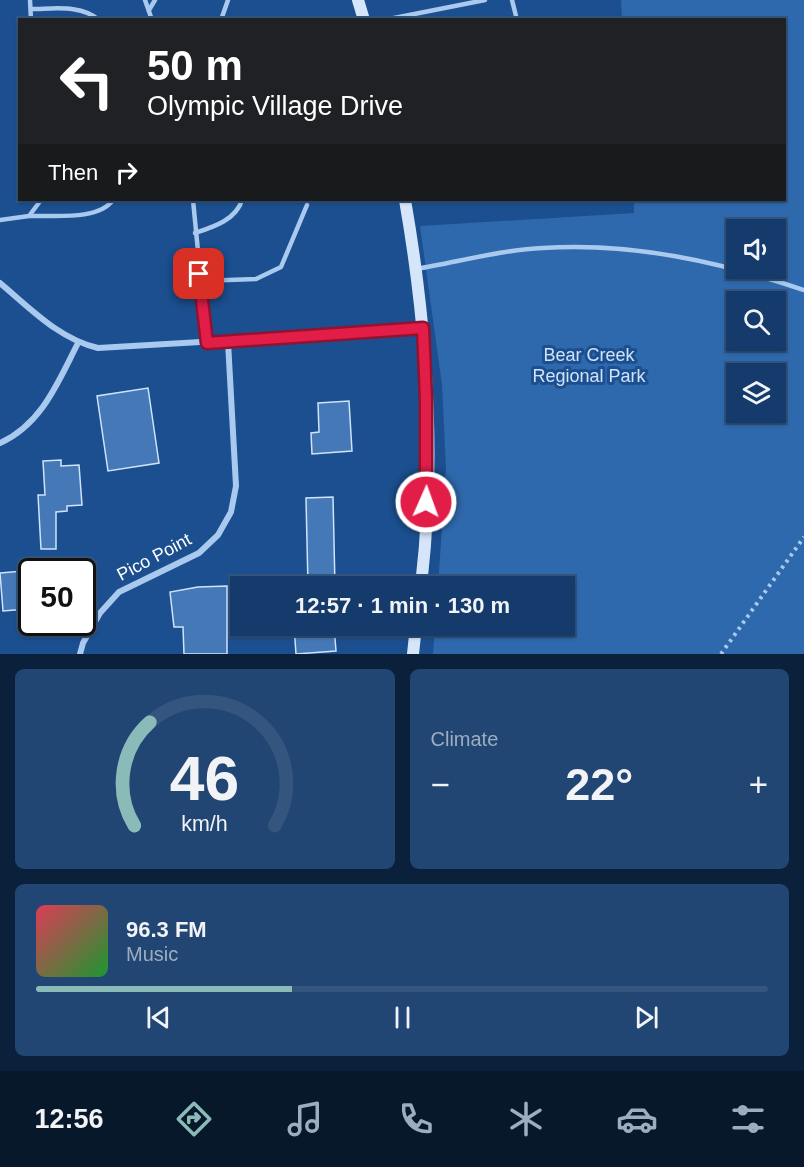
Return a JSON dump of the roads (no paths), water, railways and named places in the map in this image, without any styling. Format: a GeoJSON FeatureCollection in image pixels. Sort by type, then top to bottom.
{"type":"FeatureCollection","features":[{"type":"Feature","properties":{"kind":"main road"},"geometry":{"type":"LineString","coordinates":[[358,0],[363,18]]}},
{"type":"Feature","properties":{"kind":"main road"},"geometry":{"type":"LineString","coordinates":[[405,201],[423,328],[427,479],[422,576]]}},
{"type":"Feature","properties":{"kind":"main road"},"geometry":{"type":"LineString","coordinates":[[413,654],[415,636]]}},
{"type":"Feature","properties":{"kind":"street"},"geometry":{"type":"LineString","coordinates":[[0,283],[54,328],[78,343],[98,348],[118,349],[423,328]]}},
{"type":"Feature","properties":{"kind":"street","name":"Pico Point"},"geometry":{"type":"LineString","coordinates":[[80,654],[83,643],[100,613],[119,592],[199,553],[218,535],[231,512],[236,486],[228,342]]}},
{"type":"Feature","properties":{"kind":"street"},"geometry":{"type":"LineString","coordinates":[[0,443],[14,436],[35,418],[51,395],[78,343]]}},
{"type":"Feature","properties":{"kind":"lane"},"geometry":{"type":"LineString","coordinates":[[30,0],[32,18]]}},
{"type":"Feature","properties":{"kind":"lane"},"geometry":{"type":"LineString","coordinates":[[145,0],[151,18]]}},
{"type":"Feature","properties":{"kind":"lane"},"geometry":{"type":"LineString","coordinates":[[148,10],[155,0]]}},
{"type":"Feature","properties":{"kind":"lane"},"geometry":{"type":"LineString","coordinates":[[222,18],[228,0]]}},
{"type":"Feature","properties":{"kind":"lane"},"geometry":{"type":"LineString","coordinates":[[394,18],[485,0]]}},
{"type":"Feature","properties":{"kind":"lane"},"geometry":{"type":"LineString","coordinates":[[512,0],[516,18]]}},
{"type":"Feature","properties":{"kind":"lane"},"geometry":{"type":"LineString","coordinates":[[31,9],[76,9],[88,11],[97,18]]}},
{"type":"Feature","properties":{"kind":"lane"},"geometry":{"type":"LineString","coordinates":[[29,216],[39,201]]}},
{"type":"Feature","properties":{"kind":"lane"},"geometry":{"type":"LineString","coordinates":[[0,220],[29,216],[94,213],[105,208],[112,201]]}},
{"type":"Feature","properties":{"kind":"lane"},"geometry":{"type":"LineString","coordinates":[[193,201],[207,343]]}},
{"type":"Feature","properties":{"kind":"lane"},"geometry":{"type":"LineString","coordinates":[[195,233],[223,223],[241,205],[242,201]]}},
{"type":"Feature","properties":{"kind":"lane"},"geometry":{"type":"LineString","coordinates":[[200,281],[256,279],[281,267],[306,205]]}},
{"type":"Feature","properties":{"kind":"lane"},"geometry":{"type":"LineString","coordinates":[[416,269],[542,248],[592,248],[667,254],[721,264],[804,290]]}},
{"type":"Feature","properties":{"kind":"park label","name":"Bear Creek Regional Park"},"geometry":{"type":"Point","coordinates":[589,365]}}]}
